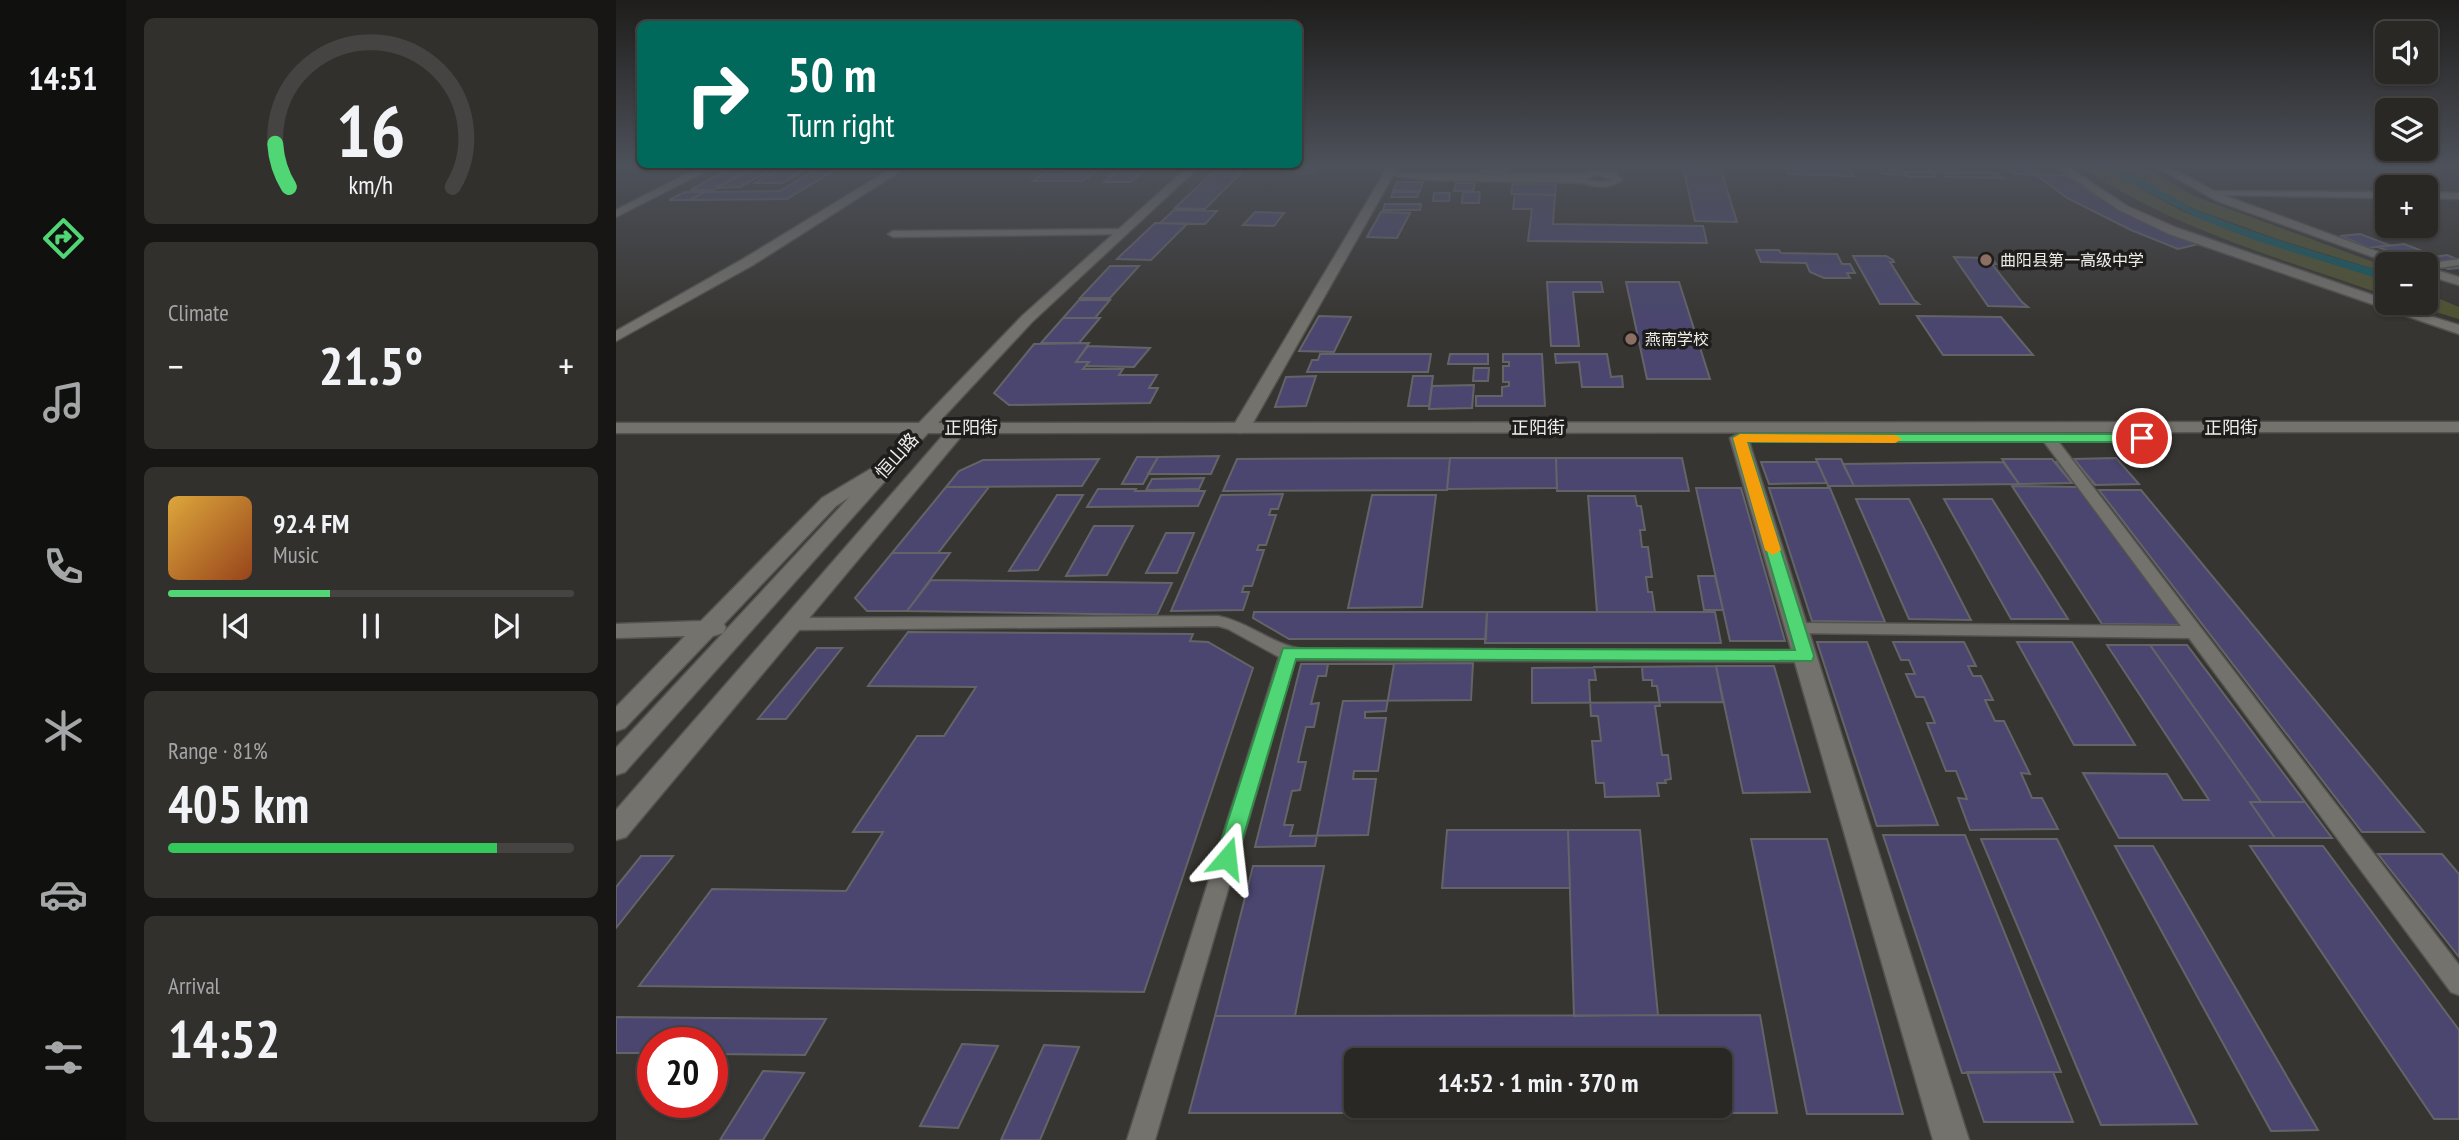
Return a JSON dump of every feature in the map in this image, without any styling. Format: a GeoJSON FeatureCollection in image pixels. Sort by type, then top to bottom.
{"type":"FeatureCollection","features":[{"type":"Feature","properties":{"kind":"street"},"geometry":{"type":"LineString","coordinates":[[616,337],[819,218]]}},
{"type":"Feature","properties":{"kind":"street","name":"恒山路"},"geometry":{"type":"LineString","coordinates":[[616,765],[918,433],[1027,319],[1136,218]]}},
{"type":"Feature","properties":{"kind":"street"},"geometry":{"type":"LineString","coordinates":[[1241,428],[1363,218]]}},
{"type":"Feature","properties":{"kind":"street"},"geometry":{"type":"LineString","coordinates":[[2145,218],[2173,231],[2459,330]]}},
{"type":"Feature","properties":{"kind":"street"},"geometry":{"type":"LineString","coordinates":[[2278,218],[2375,253]]}},
{"type":"Feature","properties":{"kind":"street"},"geometry":{"type":"LineString","coordinates":[[2438,273],[2459,281]]}},
{"type":"Feature","properties":{"kind":"street","name":"正阳街"},"geometry":{"type":"LineString","coordinates":[[955,433],[1241,428],[2459,427]]}},
{"type":"Feature","properties":{"kind":"street","name":"正阳街"},"geometry":{"type":"LineString","coordinates":[[616,428],[918,433],[1740,438],[2459,438]]}},
{"type":"Feature","properties":{"kind":"street","name":"正阳街"},"geometry":{"type":"LineString","coordinates":[[616,439],[918,433]]}},
{"type":"Feature","properties":{"kind":"street","name":"恒山路"},"geometry":{"type":"LineString","coordinates":[[616,829],[955,433]]}},
{"type":"Feature","properties":{"kind":"street"},"geometry":{"type":"LineString","coordinates":[[1740,438],[1951,1140]]}},
{"type":"Feature","properties":{"kind":"street"},"geometry":{"type":"LineString","coordinates":[[616,722],[829,502],[895,459]]}},
{"type":"Feature","properties":{"kind":"street"},"geometry":{"type":"LineString","coordinates":[[616,631],[741,628]]}},
{"type":"Feature","properties":{"kind":"lane"},"geometry":{"type":"LineString","coordinates":[[893,234],[1121,232]]}},
{"type":"Feature","properties":{"kind":"lane"},"geometry":{"type":"LineString","coordinates":[[2438,266],[2459,262]]}},
{"type":"Feature","properties":{"kind":"lane"},"geometry":{"type":"LineString","coordinates":[[2049,439],[2459,984]]}},
{"type":"Feature","properties":{"kind":"lane"},"geometry":{"type":"LineString","coordinates":[[791,624],[1218,621],[1233,624],[1279,651],[1316,655],[1805,656]]}},
{"type":"Feature","properties":{"kind":"lane"},"geometry":{"type":"LineString","coordinates":[[1797,629],[2195,632]]}},
{"type":"Feature","properties":{"kind":"lane"},"geometry":{"type":"LineString","coordinates":[[1141,1140],[1289,652]]}},
{"type":"Feature","properties":{"kind":"green space"},"geometry":{"type":"Polygon","coordinates":[[[2176,218],[2200,218],[2231,231],[2375,277],[2375,292],[2268,255],[2176,218]]]}},
{"type":"Feature","properties":{"kind":"green space"},"geometry":{"type":"Polygon","coordinates":[[[2220,218],[2254,218],[2375,263],[2375,269],[2220,218]]]}},
{"type":"Feature","properties":{"kind":"green space"},"geometry":{"type":"Polygon","coordinates":[[[2438,298],[2459,307],[2459,319],[2438,313],[2438,298]]]}},
{"type":"Feature","properties":{"kind":"water"},"geometry":{"type":"Polygon","coordinates":[[[2199,218],[2218,218],[2289,244],[2375,269],[2375,277],[2257,241],[2199,218]]]}},
{"type":"Feature","properties":{"kind":"building"},"geometry":{"type":"Polygon","coordinates":[[[1165,218],[1210,218],[1205,224],[1160,223],[1165,218]]]}},
{"type":"Feature","properties":{"kind":"building"},"geometry":{"type":"Polygon","coordinates":[[[1249,218],[1280,218],[1274,226],[1243,225],[1249,218]]]}},
{"type":"Feature","properties":{"kind":"building"},"geometry":{"type":"Polygon","coordinates":[[[1378,218],[1407,218],[1397,238],[1367,237],[1378,218]]]}},
{"type":"Feature","properties":{"kind":"building"},"geometry":{"type":"Polygon","coordinates":[[[1531,218],[1553,218],[1553,224],[1703,226],[1707,243],[1528,241],[1531,218]]]}},
{"type":"Feature","properties":{"kind":"building"},"geometry":{"type":"Polygon","coordinates":[[[1694,218],[1736,218],[1737,222],[1695,221],[1694,218]]]}},
{"type":"Feature","properties":{"kind":"building"},"geometry":{"type":"Polygon","coordinates":[[[2107,218],[2146,218],[2203,243],[2178,249],[2107,218]]]}},
{"type":"Feature","properties":{"kind":"building"},"geometry":{"type":"Polygon","coordinates":[[[1155,223],[1187,224],[1151,260],[1117,259],[1155,223]]]}},
{"type":"Feature","properties":{"kind":"building"},"geometry":{"type":"Polygon","coordinates":[[[2360,234],[2389,245],[2369,248],[2340,236],[2360,234]]]}},
{"type":"Feature","properties":{"kind":"building"},"geometry":{"type":"Polygon","coordinates":[[[2404,244],[2425,252],[2391,252],[2378,247],[2404,244]]]}},
{"type":"Feature","properties":{"kind":"building"},"geometry":{"type":"Polygon","coordinates":[[[1756,250],[1837,254],[1842,264],[1850,264],[1855,273],[1847,273],[1850,278],[1824,278],[1810,272],[1806,263],[1761,262],[1756,250]]]}},
{"type":"Feature","properties":{"kind":"building"},"geometry":{"type":"Polygon","coordinates":[[[2447,255],[2459,260],[2459,268],[2448,269],[2438,265],[2438,256],[2447,255]]]}},
{"type":"Feature","properties":{"kind":"building"},"geometry":{"type":"Polygon","coordinates":[[[1853,256],[1886,256],[1893,260],[1894,262],[1890,262],[1919,304],[1880,304],[1853,256]]]}},
{"type":"Feature","properties":{"kind":"building"},"geometry":{"type":"Polygon","coordinates":[[[1954,257],[1987,258],[1994,261],[1996,264],[1992,264],[2028,307],[1988,306],[1954,257]]]}},
{"type":"Feature","properties":{"kind":"building"},"geometry":{"type":"Polygon","coordinates":[[[1110,266],[1139,266],[1110,298],[1080,298],[1110,266]]]}},
{"type":"Feature","properties":{"kind":"building"},"geometry":{"type":"Polygon","coordinates":[[[1547,282],[1601,282],[1603,292],[1573,292],[1579,346],[1551,346],[1547,282]]]}},
{"type":"Feature","properties":{"kind":"building"},"geometry":{"type":"Polygon","coordinates":[[[1626,282],[1679,282],[1710,379],[1647,379],[1626,282]]]}},
{"type":"Feature","properties":{"kind":"building"},"geometry":{"type":"Polygon","coordinates":[[[1079,300],[1110,300],[1095,318],[1063,318],[1079,300]]]}},
{"type":"Feature","properties":{"kind":"building"},"geometry":{"type":"Polygon","coordinates":[[[1319,316],[1351,317],[1334,352],[1299,351],[1319,316]]]}},
{"type":"Feature","properties":{"kind":"building"},"geometry":{"type":"Polygon","coordinates":[[[1917,316],[2001,317],[2033,355],[1943,355],[1917,316]]]}},
{"type":"Feature","properties":{"kind":"building"},"geometry":{"type":"Polygon","coordinates":[[[1063,318],[1100,318],[1079,343],[1041,343],[1063,318]]]}},
{"type":"Feature","properties":{"kind":"building"},"geometry":{"type":"Polygon","coordinates":[[[1089,343],[1076,362],[1089,362],[1083,369],[1123,369],[1119,375],[1157,375],[1149,388],[1158,388],[1150,403],[1009,405],[994,393],[1034,344],[1089,343]]]}},
{"type":"Feature","properties":{"kind":"building"},"geometry":{"type":"Polygon","coordinates":[[[1088,346],[1150,348],[1134,367],[1086,366],[1089,362],[1076,362],[1088,346]]]}},
{"type":"Feature","properties":{"kind":"building"},"geometry":{"type":"Polygon","coordinates":[[[1320,354],[1431,354],[1428,372],[1307,372],[1312,360],[1318,360],[1320,354]]]}},
{"type":"Feature","properties":{"kind":"building"},"geometry":{"type":"Polygon","coordinates":[[[1450,354],[1488,354],[1488,364],[1448,364],[1450,354]]]}},
{"type":"Feature","properties":{"kind":"building"},"geometry":{"type":"Polygon","coordinates":[[[1503,354],[1542,354],[1545,406],[1476,406],[1476,396],[1502,396],[1502,387],[1509,386],[1509,382],[1503,382],[1503,366],[1509,366],[1509,362],[1503,362],[1503,354]]]}},
{"type":"Feature","properties":{"kind":"building"},"geometry":{"type":"Polygon","coordinates":[[[1555,354],[1607,354],[1611,377],[1622,376],[1623,387],[1582,387],[1579,362],[1556,363],[1555,354]]]}},
{"type":"Feature","properties":{"kind":"building"},"geometry":{"type":"Polygon","coordinates":[[[1474,368],[1489,368],[1488,381],[1473,381],[1474,368]]]}},
{"type":"Feature","properties":{"kind":"building"},"geometry":{"type":"Polygon","coordinates":[[[1316,376],[1306,406],[1275,407],[1286,377],[1316,376]]]}},
{"type":"Feature","properties":{"kind":"building"},"geometry":{"type":"Polygon","coordinates":[[[1413,376],[1433,376],[1429,406],[1408,406],[1413,376]]]}},
{"type":"Feature","properties":{"kind":"building"},"geometry":{"type":"Polygon","coordinates":[[[1474,385],[1472,408],[1429,409],[1432,386],[1474,385]]]}},
{"type":"Feature","properties":{"kind":"building"},"geometry":{"type":"Polygon","coordinates":[[[1219,456],[1211,474],[1148,474],[1158,457],[1219,456]]]}},
{"type":"Feature","properties":{"kind":"building"},"geometry":{"type":"Polygon","coordinates":[[[1137,457],[1158,457],[1143,484],[1122,484],[1137,457]]]}},
{"type":"Feature","properties":{"kind":"building"},"geometry":{"type":"Polygon","coordinates":[[[1450,458],[1447,490],[1223,491],[1237,459],[1450,458]]]}},
{"type":"Feature","properties":{"kind":"building"},"geometry":{"type":"Polygon","coordinates":[[[1450,458],[1556,458],[1557,488],[1447,489],[1450,458]]]}},
{"type":"Feature","properties":{"kind":"building"},"geometry":{"type":"Polygon","coordinates":[[[1556,458],[1682,458],[1689,491],[1557,491],[1556,458]]]}},
{"type":"Feature","properties":{"kind":"building"},"geometry":{"type":"Polygon","coordinates":[[[2116,458],[2139,484],[2095,485],[2074,459],[2116,458]]]}},
{"type":"Feature","properties":{"kind":"building"},"geometry":{"type":"Polygon","coordinates":[[[1099,459],[1082,486],[946,487],[959,471],[983,460],[1099,459]]]}},
{"type":"Feature","properties":{"kind":"building"},"geometry":{"type":"Polygon","coordinates":[[[1816,459],[1841,459],[1854,486],[1828,486],[1816,459]]]}},
{"type":"Feature","properties":{"kind":"building"},"geometry":{"type":"Polygon","coordinates":[[[2002,459],[2052,459],[2072,483],[2019,484],[2002,459]]]}},
{"type":"Feature","properties":{"kind":"building"},"geometry":{"type":"Polygon","coordinates":[[[1761,462],[1817,462],[1827,483],[1769,484],[1761,462]]]}},
{"type":"Feature","properties":{"kind":"building"},"geometry":{"type":"Polygon","coordinates":[[[2003,462],[2019,484],[1854,486],[1843,464],[2003,462]]]}},
{"type":"Feature","properties":{"kind":"building"},"geometry":{"type":"Polygon","coordinates":[[[2055,462],[2076,462],[2094,483],[2072,483],[2055,462]]]}},
{"type":"Feature","properties":{"kind":"building"},"geometry":{"type":"Polygon","coordinates":[[[1204,478],[1199,489],[1146,490],[1152,479],[1204,478]]]}},
{"type":"Feature","properties":{"kind":"building"},"geometry":{"type":"Polygon","coordinates":[[[2012,486],[2079,487],[2182,625],[2102,624],[2012,486]]]}},
{"type":"Feature","properties":{"kind":"building"},"geometry":{"type":"Polygon","coordinates":[[[946,487],[989,487],[938,553],[892,553],[946,487]]]}},
{"type":"Feature","properties":{"kind":"building"},"geometry":{"type":"Polygon","coordinates":[[[1696,488],[1741,488],[1785,641],[1730,641],[1696,488]]]}},
{"type":"Feature","properties":{"kind":"building"},"geometry":{"type":"Polygon","coordinates":[[[1769,488],[1830,488],[1885,622],[1812,621],[1769,488]]]}},
{"type":"Feature","properties":{"kind":"building"},"geometry":{"type":"Polygon","coordinates":[[[1098,489],[1205,491],[1198,506],[1087,507],[1098,489]]]}},
{"type":"Feature","properties":{"kind":"building"},"geometry":{"type":"Polygon","coordinates":[[[2099,490],[2141,490],[2424,832],[2362,832],[2099,490]]]}},
{"type":"Feature","properties":{"kind":"building"},"geometry":{"type":"Polygon","coordinates":[[[1283,494],[1278,509],[1271,509],[1269,515],[1276,515],[1266,545],[1259,545],[1257,550],[1264,550],[1252,586],[1244,586],[1242,592],[1249,592],[1243,610],[1171,611],[1221,495],[1283,494]]]}},
{"type":"Feature","properties":{"kind":"building"},"geometry":{"type":"Polygon","coordinates":[[[1057,495],[1083,495],[1038,570],[1009,571],[1057,495]]]}},
{"type":"Feature","properties":{"kind":"building"},"geometry":{"type":"Polygon","coordinates":[[[1372,495],[1436,495],[1422,607],[1348,608],[1372,495]]]}},
{"type":"Feature","properties":{"kind":"building"},"geometry":{"type":"Polygon","coordinates":[[[1588,496],[1635,496],[1637,506],[1641,506],[1645,530],[1640,530],[1642,547],[1648,547],[1652,577],[1646,577],[1655,612],[1597,612],[1588,496]]]}},
{"type":"Feature","properties":{"kind":"building"},"geometry":{"type":"Polygon","coordinates":[[[1856,499],[1909,499],[1971,620],[1909,619],[1856,499]]]}},
{"type":"Feature","properties":{"kind":"building"},"geometry":{"type":"Polygon","coordinates":[[[1944,499],[1992,499],[2068,619],[2011,619],[1944,499]]]}},
{"type":"Feature","properties":{"kind":"building"},"geometry":{"type":"Polygon","coordinates":[[[1094,526],[1133,526],[1107,575],[1066,576],[1094,526]]]}},
{"type":"Feature","properties":{"kind":"building"},"geometry":{"type":"Polygon","coordinates":[[[1166,533],[1194,533],[1177,573],[1146,573],[1166,533]]]}},
{"type":"Feature","properties":{"kind":"building"},"geometry":{"type":"Polygon","coordinates":[[[892,553],[950,553],[907,611],[867,611],[855,598],[892,553]]]}},
{"type":"Feature","properties":{"kind":"building"},"geometry":{"type":"Polygon","coordinates":[[[1698,576],[1715,576],[1723,610],[1704,610],[1698,576]]]}},
{"type":"Feature","properties":{"kind":"building"},"geometry":{"type":"Polygon","coordinates":[[[931,580],[1172,583],[1157,615],[907,611],[931,580]]]}},
{"type":"Feature","properties":{"kind":"building"},"geometry":{"type":"Polygon","coordinates":[[[1254,612],[1487,612],[1486,639],[1289,639],[1253,618],[1254,612]]]}},
{"type":"Feature","properties":{"kind":"building"},"geometry":{"type":"Polygon","coordinates":[[[1487,612],[1715,612],[1721,643],[1485,643],[1487,612]]]}},
{"type":"Feature","properties":{"kind":"building"},"geometry":{"type":"Polygon","coordinates":[[[908,632],[1193,634],[1190,641],[1208,642],[1253,668],[1144,992],[639,986],[712,889],[846,891],[883,832],[853,832],[917,736],[944,736],[976,687],[868,686],[908,632]]]}},
{"type":"Feature","properties":{"kind":"building"},"geometry":{"type":"Polygon","coordinates":[[[1817,642],[1867,642],[1938,825],[1877,826],[1817,642]]]}},
{"type":"Feature","properties":{"kind":"building"},"geometry":{"type":"Polygon","coordinates":[[[1893,642],[1964,642],[1976,666],[1968,666],[1973,676],[1981,676],[1993,700],[1985,700],[1995,721],[2004,721],[2030,774],[2021,773],[2032,798],[2042,798],[2058,829],[1970,830],[1958,798],[1967,799],[1956,771],[1946,771],[1927,723],[1935,723],[1924,697],[1916,697],[1906,674],[1915,674],[1909,660],[1901,660],[1893,642]]]}},
{"type":"Feature","properties":{"kind":"building"},"geometry":{"type":"Polygon","coordinates":[[[2017,642],[2072,642],[2135,745],[2074,745],[2017,642]]]}},
{"type":"Feature","properties":{"kind":"building"},"geometry":{"type":"Polygon","coordinates":[[[2107,645],[2150,645],[2261,802],[2250,802],[2275,838],[2119,838],[2083,773],[2167,774],[2183,800],[2209,800],[2107,645]]]}},
{"type":"Feature","properties":{"kind":"building"},"geometry":{"type":"Polygon","coordinates":[[[2150,645],[2187,645],[2305,802],[2261,802],[2150,645]]]}},
{"type":"Feature","properties":{"kind":"building"},"geometry":{"type":"Polygon","coordinates":[[[817,648],[842,648],[786,719],[758,719],[817,648]]]}},
{"type":"Feature","properties":{"kind":"building"},"geometry":{"type":"Polygon","coordinates":[[[1473,663],[1471,700],[1343,701],[1315,846],[1255,847],[1301,664],[1473,663]]]}},
{"type":"Feature","properties":{"kind":"building"},"geometry":{"type":"Polygon","coordinates":[[[1328,664],[1394,664],[1386,711],[1365,712],[1365,718],[1386,718],[1378,771],[1354,771],[1353,779],[1376,779],[1368,835],[1290,836],[1293,825],[1284,825],[1292,791],[1300,790],[1306,762],[1298,762],[1306,727],[1314,727],[1319,703],[1311,704],[1318,676],[1326,676],[1328,664]]]}},
{"type":"Feature","properties":{"kind":"building"},"geometry":{"type":"Polygon","coordinates":[[[1716,666],[1723,702],[1532,703],[1532,668],[1716,666]]]}},
{"type":"Feature","properties":{"kind":"building"},"geometry":{"type":"Polygon","coordinates":[[[1716,666],[1774,666],[1810,792],[1743,793],[1716,666]]]}},
{"type":"Feature","properties":{"kind":"building"},"geometry":{"type":"Polygon","coordinates":[[[1594,667],[1642,667],[1643,680],[1652,680],[1652,686],[1657,686],[1660,706],[1655,706],[1662,755],[1668,755],[1671,779],[1665,780],[1666,783],[1657,783],[1659,796],[1605,797],[1604,783],[1596,783],[1592,741],[1601,741],[1598,716],[1591,716],[1589,680],[1596,680],[1594,667]]]}},
{"type":"Feature","properties":{"kind":"building"},"geometry":{"type":"Polygon","coordinates":[[[2250,802],[2305,802],[2332,838],[2275,838],[2250,802]]]}},
{"type":"Feature","properties":{"kind":"building"},"geometry":{"type":"Polygon","coordinates":[[[1447,830],[1568,830],[1570,888],[1442,888],[1447,830]]]}},
{"type":"Feature","properties":{"kind":"building"},"geometry":{"type":"Polygon","coordinates":[[[1568,830],[1640,830],[1658,1015],[1574,1016],[1568,830]]]}},
{"type":"Feature","properties":{"kind":"building"},"geometry":{"type":"Polygon","coordinates":[[[1883,835],[1965,835],[2061,1072],[1962,1073],[1883,835]]]}},
{"type":"Feature","properties":{"kind":"building"},"geometry":{"type":"Polygon","coordinates":[[[1751,839],[1827,839],[1903,1114],[1807,1114],[1751,839]]]}},
{"type":"Feature","properties":{"kind":"building"},"geometry":{"type":"Polygon","coordinates":[[[1981,839],[2057,839],[2197,1124],[2101,1125],[1981,839]]]}},
{"type":"Feature","properties":{"kind":"building"},"geometry":{"type":"Polygon","coordinates":[[[2115,846],[2153,846],[2318,1130],[2271,1131],[2115,846]]]}},
{"type":"Feature","properties":{"kind":"building"},"geometry":{"type":"Polygon","coordinates":[[[2250,846],[2323,846],[2459,1030],[2459,1119],[2434,1119],[2250,846]]]}},
{"type":"Feature","properties":{"kind":"building"},"geometry":{"type":"Polygon","coordinates":[[[2378,854],[2442,854],[2459,874],[2459,957],[2378,854]]]}},
{"type":"Feature","properties":{"kind":"building"},"geometry":{"type":"Polygon","coordinates":[[[641,856],[673,856],[616,928],[616,887],[641,856]]]}},
{"type":"Feature","properties":{"kind":"building"},"geometry":{"type":"Polygon","coordinates":[[[1253,866],[1324,866],[1295,1016],[1215,1016],[1253,866]]]}},
{"type":"Feature","properties":{"kind":"building"},"geometry":{"type":"Polygon","coordinates":[[[1760,1015],[1777,1113],[1732,1113],[1732,1048],[1344,1048],[1344,1113],[1189,1113],[1215,1016],[1760,1015]]]}},
{"type":"Feature","properties":{"kind":"building"},"geometry":{"type":"Polygon","coordinates":[[[616,1017],[826,1019],[805,1055],[728,1054],[728,1027],[637,1027],[637,1053],[616,1053],[616,1017]]]}},
{"type":"Feature","properties":{"kind":"building"},"geometry":{"type":"Polygon","coordinates":[[[962,1044],[998,1046],[958,1128],[920,1126],[962,1044]]]}},
{"type":"Feature","properties":{"kind":"building"},"geometry":{"type":"Polygon","coordinates":[[[1044,1045],[1079,1047],[1040,1140],[1001,1140],[1044,1045]]]}},
{"type":"Feature","properties":{"kind":"building"},"geometry":{"type":"Polygon","coordinates":[[[763,1071],[804,1073],[763,1140],[720,1140],[763,1071]]]}},
{"type":"Feature","properties":{"kind":"building"},"geometry":{"type":"Polygon","coordinates":[[[1967,1072],[2053,1072],[2073,1122],[1984,1122],[1967,1072]]]}},
{"type":"Feature","properties":{"kind":"slow traffic"},"geometry":{"type":"LineString","coordinates":[[1773,550],[1740,438],[1895,439]]}},
{"type":"Feature","properties":{"kind":"place","name":"曲阳县第一高级中学"},"geometry":{"type":"Point","coordinates":[1986,260]}},
{"type":"Feature","properties":{"kind":"place","name":"燕南学校"},"geometry":{"type":"Point","coordinates":[1631,339]}},
{"type":"Feature","properties":{"kind":"route"},"geometry":{"type":"LineString","coordinates":[[1227,858],[1289,652],[1805,656],[1740,438],[2142,438]]}}]}
